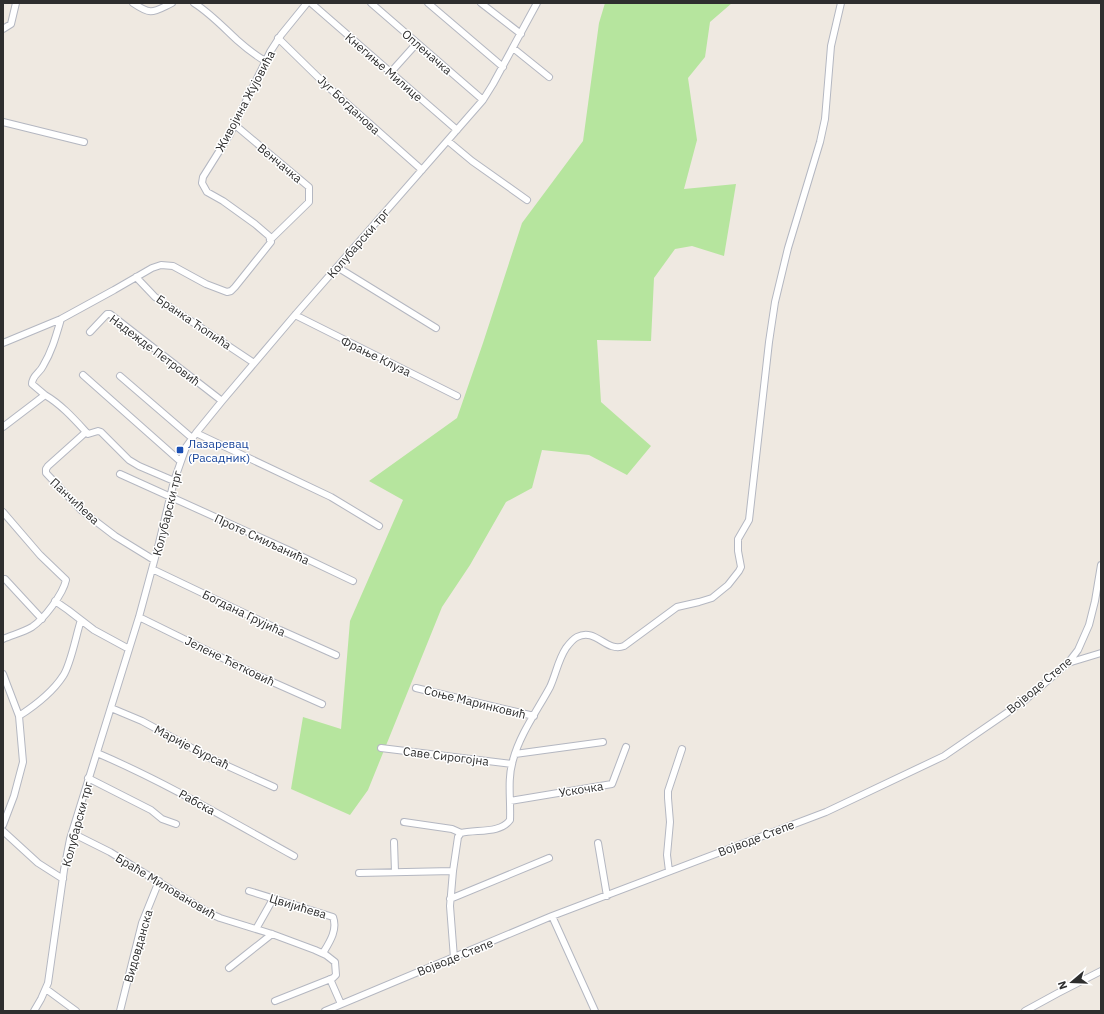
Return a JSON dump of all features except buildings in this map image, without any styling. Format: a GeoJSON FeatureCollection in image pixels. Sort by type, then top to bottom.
{"type":"FeatureCollection","features":[{"type":"Feature","properties":{"kind":"street"},"geometry":{"type":"LineString","coordinates":[[3,29],[11,24],[16,3]]}},
{"type":"Feature","properties":{"kind":"street"},"geometry":{"type":"LineString","coordinates":[[133,3],[149,12],[157,11],[172,3]]}},
{"type":"Feature","properties":{"kind":"street"},"geometry":{"type":"LineString","coordinates":[[194,3],[204,9],[250,52],[265,61]]}},
{"type":"Feature","properties":{"kind":"street","name":"Живојина Жујовића"},"geometry":{"type":"LineString","coordinates":[[270,240],[269,236],[255,224],[223,201],[207,192],[202,183],[203,177],[235,125],[265,61],[278,38],[307,3]]}},
{"type":"Feature","properties":{"kind":"street","name":"Кнегиње Милице"},"geometry":{"type":"LineString","coordinates":[[310,3],[457,130]]}},
{"type":"Feature","properties":{"kind":"street","name":"Опленачка"},"geometry":{"type":"LineString","coordinates":[[371,3],[483,100]]}},
{"type":"Feature","properties":{"kind":"street"},"geometry":{"type":"LineString","coordinates":[[428,3],[503,67]]}},
{"type":"Feature","properties":{"kind":"street"},"geometry":{"type":"LineString","coordinates":[[481,3],[521,34]]}},
{"type":"Feature","properties":{"kind":"street","name":"Колубарски трг"},"geometry":{"type":"LineString","coordinates":[[34,1011],[46,989],[50,974],[63,879],[72,833],[139,617],[180,460],[194,436],[222,401],[483,100],[503,67],[537,3]]}},
{"type":"Feature","properties":{"kind":"street"},"geometry":{"type":"LineString","coordinates":[[404,822],[452,828],[461,833],[503,827],[510,820],[509,784],[515,754],[550,685],[557,665],[566,648],[576,638],[587,634],[592,635],[614,647],[619,648],[624,646],[677,607],[712,598],[728,585],[739,571],[741,567],[738,551],[738,539],[748,520],[775,302],[788,248],[826,118],[831,46],[841,3]]}},
{"type":"Feature","properties":{"kind":"street","name":"Југ Богданова"},"geometry":{"type":"LineString","coordinates":[[278,38],[326,84],[422,170]]}},
{"type":"Feature","properties":{"kind":"street"},"geometry":{"type":"LineString","coordinates":[[391,72],[417,44]]}},
{"type":"Feature","properties":{"kind":"street"},"geometry":{"type":"LineString","coordinates":[[513,48],[549,77]]}},
{"type":"Feature","properties":{"kind":"street"},"geometry":{"type":"LineString","coordinates":[[3,122],[84,142]]}},
{"type":"Feature","properties":{"kind":"street","name":"Венчачка"},"geometry":{"type":"LineString","coordinates":[[235,125],[309,187],[309,202],[270,240]]}},
{"type":"Feature","properties":{"kind":"street"},"geometry":{"type":"LineString","coordinates":[[448,141],[472,161],[527,200]]}},
{"type":"Feature","properties":{"kind":"street"},"geometry":{"type":"LineString","coordinates":[[3,343],[61,319],[152,268],[161,265],[173,266],[206,284],[227,292],[235,287],[270,244],[270,240]]}},
{"type":"Feature","properties":{"kind":"street"},"geometry":{"type":"LineString","coordinates":[[337,268],[436,328]]}},
{"type":"Feature","properties":{"kind":"street","name":"Бранка Ћопића"},"geometry":{"type":"LineString","coordinates":[[136,277],[155,297],[254,363]]}},
{"type":"Feature","properties":{"kind":"street","name":"Надежде Петровић"},"geometry":{"type":"LineString","coordinates":[[90,332],[106,314],[110,314],[222,401]]}},
{"type":"Feature","properties":{"kind":"street","name":"Фрање Клуза"},"geometry":{"type":"LineString","coordinates":[[295,315],[457,396]]}},
{"type":"Feature","properties":{"kind":"street"},"geometry":{"type":"LineString","coordinates":[[61,319],[53,347],[42,368],[34,376],[32,384],[63,408],[88,434],[98,431],[101,432],[129,460],[139,466],[174,481]]}},
{"type":"Feature","properties":{"kind":"street"},"geometry":{"type":"LineString","coordinates":[[83,375],[180,460]]}},
{"type":"Feature","properties":{"kind":"street"},"geometry":{"type":"LineString","coordinates":[[120,376],[194,436],[331,497],[379,526]]}},
{"type":"Feature","properties":{"kind":"street"},"geometry":{"type":"LineString","coordinates":[[3,427],[46,395]]}},
{"type":"Feature","properties":{"kind":"street","name":"Панчићева"},"geometry":{"type":"LineString","coordinates":[[86,432],[48,466],[46,473],[81,510],[115,536],[154,560]]}},
{"type":"Feature","properties":{"kind":"street","name":"Проте Смиљанића"},"geometry":{"type":"LineString","coordinates":[[120,474],[353,581]]}},
{"type":"Feature","properties":{"kind":"street"},"geometry":{"type":"LineString","coordinates":[[3,512],[40,555],[66,580],[55,602],[42,619],[31,627],[3,639]]}},
{"type":"Feature","properties":{"kind":"street","name":"Војводе Степе"},"geometry":{"type":"LineString","coordinates":[[325,1011],[552,916],[826,812],[944,756],[1024,701],[1068,663],[1078,650],[1089,625],[1101,565]]}},
{"type":"Feature","properties":{"kind":"street","name":"Богдана Грујића"},"geometry":{"type":"LineString","coordinates":[[152,569],[336,655]]}},
{"type":"Feature","properties":{"kind":"street"},"geometry":{"type":"LineString","coordinates":[[3,579],[5,579],[42,619]]}},
{"type":"Feature","properties":{"kind":"street"},"geometry":{"type":"LineString","coordinates":[[55,602],[94,630],[129,649]]}},
{"type":"Feature","properties":{"kind":"street","name":"Јелене Ћетковић"},"geometry":{"type":"LineString","coordinates":[[139,617],[259,676],[322,704]]}},
{"type":"Feature","properties":{"kind":"street"},"geometry":{"type":"LineString","coordinates":[[19,716],[36,705],[51,692],[64,676],[81,620]]}},
{"type":"Feature","properties":{"kind":"street"},"geometry":{"type":"LineString","coordinates":[[1068,663],[1101,652]]}},
{"type":"Feature","properties":{"kind":"street"},"geometry":{"type":"LineString","coordinates":[[3,674],[19,716],[23,762],[14,796],[3,825]]}},
{"type":"Feature","properties":{"kind":"street","name":"Соње Маринковић"},"geometry":{"type":"LineString","coordinates":[[416,688],[534,716]]}},
{"type":"Feature","properties":{"kind":"street","name":"Марије Бурсаћ"},"geometry":{"type":"LineString","coordinates":[[111,708],[142,721],[210,758],[274,787]]}},
{"type":"Feature","properties":{"kind":"street"},"geometry":{"type":"LineString","coordinates":[[515,754],[603,742]]}},
{"type":"Feature","properties":{"kind":"street","name":"Ускочка"},"geometry":{"type":"LineString","coordinates":[[510,801],[612,784],[626,747]]}},
{"type":"Feature","properties":{"kind":"street","name":"Саве Сирогојна"},"geometry":{"type":"LineString","coordinates":[[381,748],[512,764]]}},
{"type":"Feature","properties":{"kind":"street"},"geometry":{"type":"LineString","coordinates":[[669,871],[667,855],[670,822],[668,791],[682,749]]}},
{"type":"Feature","properties":{"kind":"street","name":"Рабска"},"geometry":{"type":"LineString","coordinates":[[97,753],[123,764],[180,793],[294,856]]}},
{"type":"Feature","properties":{"kind":"street"},"geometry":{"type":"LineString","coordinates":[[88,778],[151,810],[162,819],[176,824]]}},
{"type":"Feature","properties":{"kind":"street"},"geometry":{"type":"LineString","coordinates":[[3,831],[38,862],[63,879]]}},
{"type":"Feature","properties":{"kind":"street","name":"Браће Миловановић"},"geometry":{"type":"LineString","coordinates":[[72,833],[110,852],[209,913],[323,953],[335,962],[336,976],[331,979]]}},
{"type":"Feature","properties":{"kind":"street"},"geometry":{"type":"LineString","coordinates":[[454,958],[450,899],[457,840],[461,833]]}},
{"type":"Feature","properties":{"kind":"street"},"geometry":{"type":"LineString","coordinates":[[394,842],[395,872]]}},
{"type":"Feature","properties":{"kind":"street"},"geometry":{"type":"LineString","coordinates":[[598,843],[607,896]]}},
{"type":"Feature","properties":{"kind":"street"},"geometry":{"type":"LineString","coordinates":[[450,899],[549,858]]}},
{"type":"Feature","properties":{"kind":"street"},"geometry":{"type":"LineString","coordinates":[[359,873],[453,871]]}},
{"type":"Feature","properties":{"kind":"street","name":"Видовданска"},"geometry":{"type":"LineString","coordinates":[[120,1011],[142,922],[159,881]]}},
{"type":"Feature","properties":{"kind":"street","name":"Цвијићева"},"geometry":{"type":"LineString","coordinates":[[249,891],[333,917],[334,928],[330,941],[323,953]]}},
{"type":"Feature","properties":{"kind":"street"},"geometry":{"type":"LineString","coordinates":[[256,929],[273,899]]}},
{"type":"Feature","properties":{"kind":"street"},"geometry":{"type":"LineString","coordinates":[[552,916],[595,1011]]}},
{"type":"Feature","properties":{"kind":"street"},"geometry":{"type":"LineString","coordinates":[[229,968],[272,934]]}},
{"type":"Feature","properties":{"kind":"street"},"geometry":{"type":"LineString","coordinates":[[1025,1011],[1101,971]]}},
{"type":"Feature","properties":{"kind":"street"},"geometry":{"type":"LineString","coordinates":[[275,1001],[331,979],[341,1004]]}},
{"type":"Feature","properties":{"kind":"street"},"geometry":{"type":"LineString","coordinates":[[46,989],[76,1011]]}},
{"type":"Feature","properties":{"kind":"green space"},"geometry":{"type":"Polygon","coordinates":[[[605,3],[732,3],[710,22],[705,57],[688,78],[697,140],[684,189],[736,184],[724,256],[692,246],[675,249],[654,278],[651,341],[597,340],[601,402],[651,446],[627,475],[589,455],[542,450],[532,488],[506,502],[470,565],[442,607],[368,790],[350,815],[291,789],[303,717],[341,729],[350,621],[403,500],[369,481],[457,418],[522,223],[583,141],[599,23],[605,3]]]}},
{"type":"Feature","properties":{"kind":"place","name":"Лазаревац (Расадник)"},"geometry":{"type":"Point","coordinates":[180,450]}}]}
